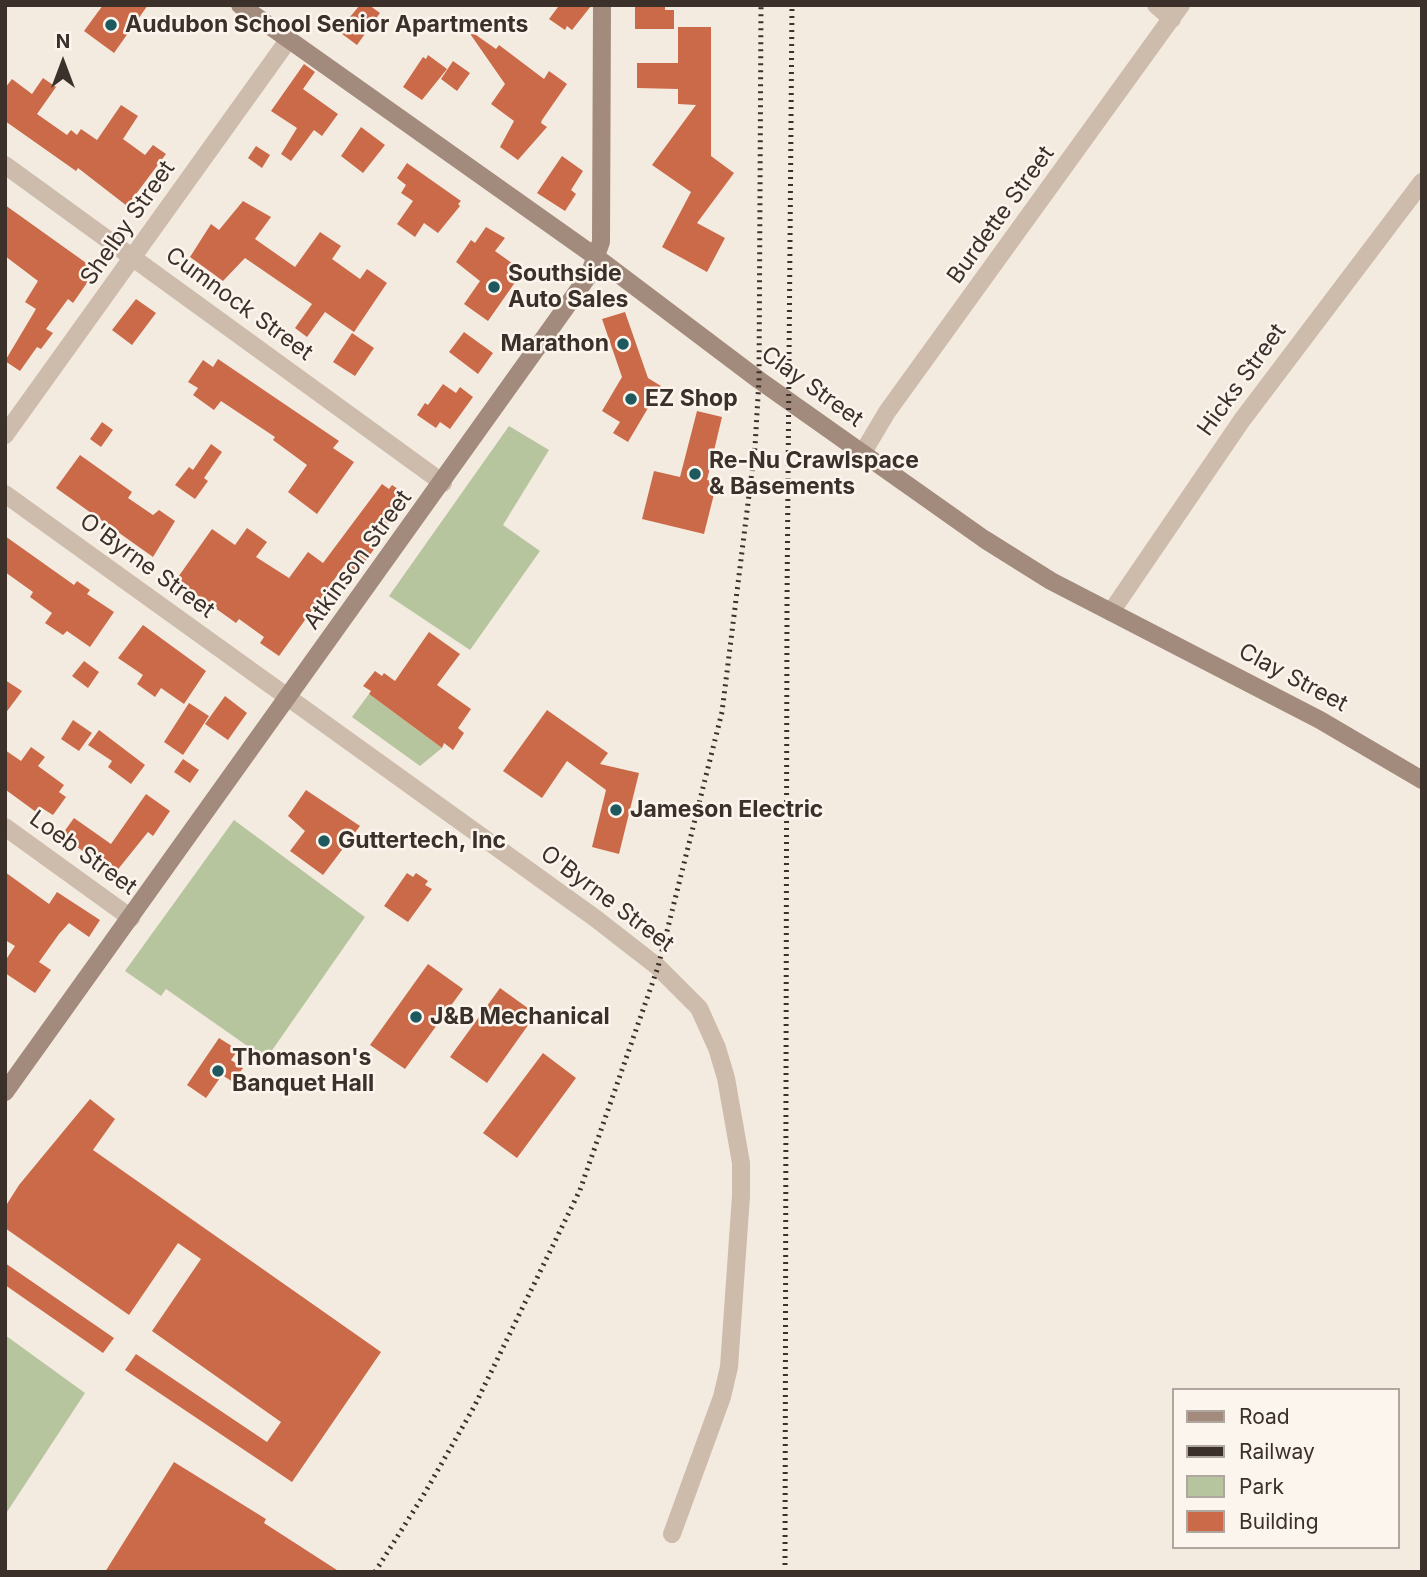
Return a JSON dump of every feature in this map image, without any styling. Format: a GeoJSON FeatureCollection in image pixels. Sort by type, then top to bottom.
{"type":"FeatureCollection","features":[{"type":"Feature","properties":{"kind":"street","name":"Clay Street"},"geometry":{"type":"LineString","coordinates":[[240,5],[596,257],[862,454],[984,539],[1051,581],[1261,687],[1422,780]]}},
{"type":"Feature","properties":{"kind":"street","name":"Atkinson Street"},"geometry":{"type":"LineString","coordinates":[[5,1092],[443,483],[589,275],[601,242],[602,5]]}},
{"type":"Feature","properties":{"kind":"street"},"geometry":{"type":"LineString","coordinates":[[1156,5],[1177,12]]}},
{"type":"Feature","properties":{"kind":"street","name":"Burdette Street"},"geometry":{"type":"LineString","coordinates":[[862,454],[887,412],[1177,12]]}},
{"type":"Feature","properties":{"kind":"street","name":"Shelby Street"},"geometry":{"type":"LineString","coordinates":[[5,435],[289,39]]}},
{"type":"Feature","properties":{"kind":"street","name":"Cumnock Street"},"geometry":{"type":"LineString","coordinates":[[5,165],[443,483]]}},
{"type":"Feature","properties":{"kind":"street","name":"Hicks Street"},"geometry":{"type":"LineString","coordinates":[[1111,612],[1242,420],[1422,182]]}},
{"type":"Feature","properties":{"kind":"street","name":"O'Byrne Street"},"geometry":{"type":"LineString","coordinates":[[5,494],[596,918],[674,982],[699,1008],[726,1078],[741,1163],[735,1308],[729,1367],[722,1397],[672,1534]]}},
{"type":"Feature","properties":{"kind":"street","name":"Loeb Street"},"geometry":{"type":"LineString","coordinates":[[5,827],[131,918]]}},
{"type":"Feature","properties":{"kind":"green space"},"geometry":{"type":"Polygon","coordinates":[[[509,426],[549,450],[503,525],[540,551],[470,650],[389,596],[509,426]]]}},
{"type":"Feature","properties":{"kind":"green space"},"geometry":{"type":"Polygon","coordinates":[[[369,694],[442,748],[420,766],[352,717],[369,694]]]}},
{"type":"Feature","properties":{"kind":"green space"},"geometry":{"type":"Polygon","coordinates":[[[234,820],[365,917],[266,1059],[166,989],[161,996],[125,971],[234,820]]]}},
{"type":"Feature","properties":{"kind":"green space"},"geometry":{"type":"Polygon","coordinates":[[[5,1335],[85,1393],[5,1515],[5,1335]]]}},
{"type":"Feature","properties":{"kind":"building","name":"Audubon School Senior Apartments"},"geometry":{"type":"Polygon","coordinates":[[[103,5],[148,5],[114,53],[84,31],[103,5]]]}},
{"type":"Feature","properties":{"kind":"building"},"geometry":{"type":"Polygon","coordinates":[[[360,5],[369,5],[380,13],[357,45],[338,31],[360,5]]]}},
{"type":"Feature","properties":{"kind":"building"},"geometry":{"type":"Polygon","coordinates":[[[555,5],[591,6],[572,30],[567,26],[565,30],[549,19],[558,7],[555,5]]]}},
{"type":"Feature","properties":{"kind":"building"},"geometry":{"type":"Polygon","coordinates":[[[635,5],[660,5],[665,6],[665,10],[674,10],[674,29],[635,29],[635,5]]]}},
{"type":"Feature","properties":{"kind":"building"},"geometry":{"type":"Polygon","coordinates":[[[678,27],[711,27],[711,156],[734,173],[697,223],[725,238],[707,272],[662,247],[691,192],[652,165],[696,105],[678,104],[678,89],[637,88],[637,63],[678,63],[678,27]]]}},
{"type":"Feature","properties":{"kind":"building"},"geometry":{"type":"Polygon","coordinates":[[[466,28],[496,49],[499,45],[544,79],[549,71],[567,84],[542,120],[541,123],[547,127],[518,160],[500,147],[514,121],[491,104],[505,84],[466,28]]]}},
{"type":"Feature","properties":{"kind":"building"},"geometry":{"type":"Polygon","coordinates":[[[428,55],[447,69],[422,100],[403,87],[423,57],[426,59],[428,55]]]}},
{"type":"Feature","properties":{"kind":"building"},"geometry":{"type":"Polygon","coordinates":[[[453,61],[470,73],[457,91],[441,79],[453,61]]]}},
{"type":"Feature","properties":{"kind":"building"},"geometry":{"type":"Polygon","coordinates":[[[304,64],[315,72],[303,89],[338,114],[322,136],[314,130],[291,161],[281,154],[297,128],[271,111],[304,64]]]}},
{"type":"Feature","properties":{"kind":"building"},"geometry":{"type":"Polygon","coordinates":[[[43,78],[56,87],[37,114],[67,135],[71,130],[77,135],[81,129],[97,140],[121,105],[138,116],[123,139],[145,155],[153,145],[166,154],[127,206],[78,168],[76,171],[5,121],[5,88],[12,79],[32,94],[43,78]]]}},
{"type":"Feature","properties":{"kind":"building"},"geometry":{"type":"Polygon","coordinates":[[[361,127],[385,145],[363,173],[341,156],[361,127]]]}},
{"type":"Feature","properties":{"kind":"building"},"geometry":{"type":"Polygon","coordinates":[[[256,146],[270,155],[262,168],[248,158],[256,146]]]}},
{"type":"Feature","properties":{"kind":"building"},"geometry":{"type":"Polygon","coordinates":[[[562,156],[583,171],[571,190],[576,194],[565,211],[537,193],[562,156]]]}},
{"type":"Feature","properties":{"kind":"building"},"geometry":{"type":"Polygon","coordinates":[[[407,163],[461,201],[458,204],[460,206],[438,233],[424,223],[415,237],[397,224],[413,201],[401,193],[406,185],[397,178],[407,163]]]}},
{"type":"Feature","properties":{"kind":"building"},"geometry":{"type":"Polygon","coordinates":[[[243,201],[271,217],[255,239],[295,267],[320,232],[341,246],[332,259],[360,279],[367,269],[387,283],[354,332],[325,312],[307,337],[295,328],[312,304],[245,258],[223,281],[190,257],[211,224],[219,230],[243,201]]]}},
{"type":"Feature","properties":{"kind":"building"},"geometry":{"type":"Polygon","coordinates":[[[5,205],[96,270],[73,303],[68,299],[46,329],[53,333],[41,349],[37,347],[20,371],[5,361],[36,309],[25,302],[38,281],[5,256],[5,205]]]}},
{"type":"Feature","properties":{"kind":"building"},"geometry":{"type":"Polygon","coordinates":[[[486,227],[505,238],[495,251],[523,271],[488,321],[464,304],[480,281],[456,262],[471,240],[475,243],[486,227]]]}},
{"type":"Feature","properties":{"kind":"building"},"geometry":{"type":"Polygon","coordinates":[[[136,299],[156,313],[132,345],[112,330],[136,299]]]}},
{"type":"Feature","properties":{"kind":"building","name":"EZ Shop"},"geometry":{"type":"Polygon","coordinates":[[[625,312],[648,378],[661,386],[628,442],[613,433],[620,422],[602,411],[622,377],[602,319],[625,312]]]}},
{"type":"Feature","properties":{"kind":"building"},"geometry":{"type":"Polygon","coordinates":[[[464,332],[493,353],[478,374],[449,352],[464,332]]]}},
{"type":"Feature","properties":{"kind":"building"},"geometry":{"type":"Polygon","coordinates":[[[352,333],[374,348],[355,376],[333,362],[352,333]]]}},
{"type":"Feature","properties":{"kind":"building"},"geometry":{"type":"Polygon","coordinates":[[[218,359],[339,441],[333,448],[354,462],[317,514],[288,492],[307,465],[273,440],[275,437],[221,401],[214,410],[193,395],[198,388],[188,382],[203,360],[213,367],[218,359]]]}},
{"type":"Feature","properties":{"kind":"building"},"geometry":{"type":"Polygon","coordinates":[[[443,384],[456,393],[460,387],[473,397],[450,429],[440,422],[436,428],[417,415],[443,384]]]}},
{"type":"Feature","properties":{"kind":"building","name":"Re-Nu Crawlspace & Basements"},"geometry":{"type":"Polygon","coordinates":[[[697,411],[722,417],[707,480],[717,482],[704,534],[642,519],[654,471],[680,477],[697,411]]]}},
{"type":"Feature","properties":{"kind":"building"},"geometry":{"type":"Polygon","coordinates":[[[102,422],[113,430],[101,447],[90,439],[102,422]]]}},
{"type":"Feature","properties":{"kind":"building"},"geometry":{"type":"Polygon","coordinates":[[[211,444],[222,452],[204,478],[208,481],[195,499],[175,485],[189,467],[193,470],[211,444]]]}},
{"type":"Feature","properties":{"kind":"building"},"geometry":{"type":"Polygon","coordinates":[[[80,455],[132,492],[128,498],[153,515],[159,510],[175,521],[153,557],[56,488],[80,455]]]}},
{"type":"Feature","properties":{"kind":"building"},"geometry":{"type":"Polygon","coordinates":[[[382,484],[389,489],[392,485],[407,495],[378,537],[381,539],[356,575],[344,566],[279,656],[260,643],[264,637],[239,619],[236,623],[176,580],[212,529],[235,545],[247,528],[267,542],[256,557],[289,578],[308,552],[323,563],[382,484]]]}},
{"type":"Feature","properties":{"kind":"building"},"geometry":{"type":"Polygon","coordinates":[[[5,536],[74,585],[77,581],[90,590],[87,594],[114,612],[90,647],[67,631],[63,635],[45,623],[52,613],[30,597],[33,592],[5,572],[5,536]]]}},
{"type":"Feature","properties":{"kind":"building"},"geometry":{"type":"Polygon","coordinates":[[[143,625],[206,671],[184,704],[161,688],[155,697],[137,684],[143,675],[118,658],[143,625]]]}},
{"type":"Feature","properties":{"kind":"building"},"geometry":{"type":"Polygon","coordinates":[[[429,632],[460,654],[437,685],[471,709],[458,728],[464,733],[453,750],[444,743],[442,748],[369,694],[371,691],[363,686],[375,671],[382,676],[384,673],[395,681],[429,632]]]}},
{"type":"Feature","properties":{"kind":"building"},"geometry":{"type":"Polygon","coordinates":[[[84,661],[99,672],[88,688],[72,676],[84,661]]]}},
{"type":"Feature","properties":{"kind":"building"},"geometry":{"type":"Polygon","coordinates":[[[5,680],[22,691],[5,714],[5,680]]]}},
{"type":"Feature","properties":{"kind":"building"},"geometry":{"type":"Polygon","coordinates":[[[225,696],[247,713],[228,740],[205,724],[225,696]]]}},
{"type":"Feature","properties":{"kind":"building"},"geometry":{"type":"Polygon","coordinates":[[[189,703],[209,716],[183,755],[164,742],[189,703]]]}},
{"type":"Feature","properties":{"kind":"building"},"geometry":{"type":"Polygon","coordinates":[[[547,710],[608,753],[600,764],[639,773],[619,854],[592,847],[606,790],[567,761],[542,798],[503,771],[547,710]]]}},
{"type":"Feature","properties":{"kind":"building"},"geometry":{"type":"Polygon","coordinates":[[[73,720],[92,733],[79,751],[61,739],[73,720]]]}},
{"type":"Feature","properties":{"kind":"building"},"geometry":{"type":"Polygon","coordinates":[[[99,730],[145,765],[131,784],[108,767],[112,761],[88,745],[99,730]]]}},
{"type":"Feature","properties":{"kind":"building"},"geometry":{"type":"Polygon","coordinates":[[[31,747],[45,757],[38,766],[64,785],[59,792],[66,797],[53,815],[40,807],[36,812],[6,790],[5,750],[21,761],[31,747]]]}},
{"type":"Feature","properties":{"kind":"building"},"geometry":{"type":"Polygon","coordinates":[[[183,759],[199,770],[190,783],[174,772],[183,759]]]}},
{"type":"Feature","properties":{"kind":"building","name":"Guttertech, Inc"},"geometry":{"type":"Polygon","coordinates":[[[306,790],[360,826],[323,875],[290,851],[305,831],[288,816],[306,790]]]}},
{"type":"Feature","properties":{"kind":"building"},"geometry":{"type":"Polygon","coordinates":[[[146,794],[170,811],[153,836],[148,832],[115,873],[61,836],[74,818],[111,844],[146,794]]]}},
{"type":"Feature","properties":{"kind":"building"},"geometry":{"type":"Polygon","coordinates":[[[5,872],[49,904],[57,892],[100,920],[89,937],[69,923],[59,934],[39,962],[51,970],[35,993],[5,973],[5,961],[15,946],[5,940],[5,872]]]}},
{"type":"Feature","properties":{"kind":"building"},"geometry":{"type":"Polygon","coordinates":[[[407,873],[413,877],[416,873],[428,881],[425,885],[432,889],[408,922],[384,906],[407,873]]]}},
{"type":"Feature","properties":{"kind":"building","name":"J&B Mechanical"},"geometry":{"type":"Polygon","coordinates":[[[428,964],[463,989],[405,1069],[370,1045],[428,964]]]}},
{"type":"Feature","properties":{"kind":"building"},"geometry":{"type":"Polygon","coordinates":[[[500,988],[536,1014],[487,1083],[450,1057],[500,988]]]}},
{"type":"Feature","properties":{"kind":"building","name":"Thomason's Banquet Hall"},"geometry":{"type":"Polygon","coordinates":[[[219,1038],[238,1050],[231,1060],[243,1068],[233,1082],[222,1075],[206,1098],[187,1085],[219,1038]]]}},
{"type":"Feature","properties":{"kind":"building"},"geometry":{"type":"Polygon","coordinates":[[[543,1053],[576,1078],[517,1158],[483,1133],[543,1053]]]}},
{"type":"Feature","properties":{"kind":"building"},"geometry":{"type":"Polygon","coordinates":[[[90,1099],[115,1119],[93,1150],[381,1352],[292,1482],[125,1370],[136,1354],[267,1442],[281,1422],[152,1331],[201,1259],[178,1243],[129,1315],[5,1228],[5,1207],[19,1185],[90,1099]]]}},
{"type":"Feature","properties":{"kind":"building"},"geometry":{"type":"Polygon","coordinates":[[[5,1263],[114,1338],[103,1353],[5,1285],[5,1263]]]}},
{"type":"Feature","properties":{"kind":"building"},"geometry":{"type":"Polygon","coordinates":[[[174,1462],[266,1519],[264,1523],[340,1572],[105,1572],[174,1462]]]}},
{"type":"Feature","properties":{"kind":"railway"},"geometry":{"type":"LineString","coordinates":[[375,1572],[474,1407],[580,1190],[658,967],[722,712],[755,447],[759,380],[761,5]]}},
{"type":"Feature","properties":{"kind":"railway"},"geometry":{"type":"LineString","coordinates":[[785,1572],[787,601],[792,5]]}},
{"type":"Feature","properties":{"kind":"place","name":"Audubon School Senior Apartments"},"geometry":{"type":"Point","coordinates":[111,25]}},
{"type":"Feature","properties":{"kind":"place","name":"Southside Auto Sales"},"geometry":{"type":"Point","coordinates":[494,287]}},
{"type":"Feature","properties":{"kind":"place","name":"Marathon"},"geometry":{"type":"Point","coordinates":[623,344]}},
{"type":"Feature","properties":{"kind":"place","name":"EZ Shop"},"geometry":{"type":"Point","coordinates":[631,399]}},
{"type":"Feature","properties":{"kind":"place","name":"Re-Nu Crawlspace & Basements"},"geometry":{"type":"Point","coordinates":[695,474]}},
{"type":"Feature","properties":{"kind":"place","name":"Jameson Electric"},"geometry":{"type":"Point","coordinates":[616,810]}},
{"type":"Feature","properties":{"kind":"place","name":"Guttertech, Inc"},"geometry":{"type":"Point","coordinates":[324,841]}},
{"type":"Feature","properties":{"kind":"place","name":"J&B Mechanical"},"geometry":{"type":"Point","coordinates":[416,1017]}},
{"type":"Feature","properties":{"kind":"place","name":"Thomason's Banquet Hall"},"geometry":{"type":"Point","coordinates":[218,1071]}}]}
